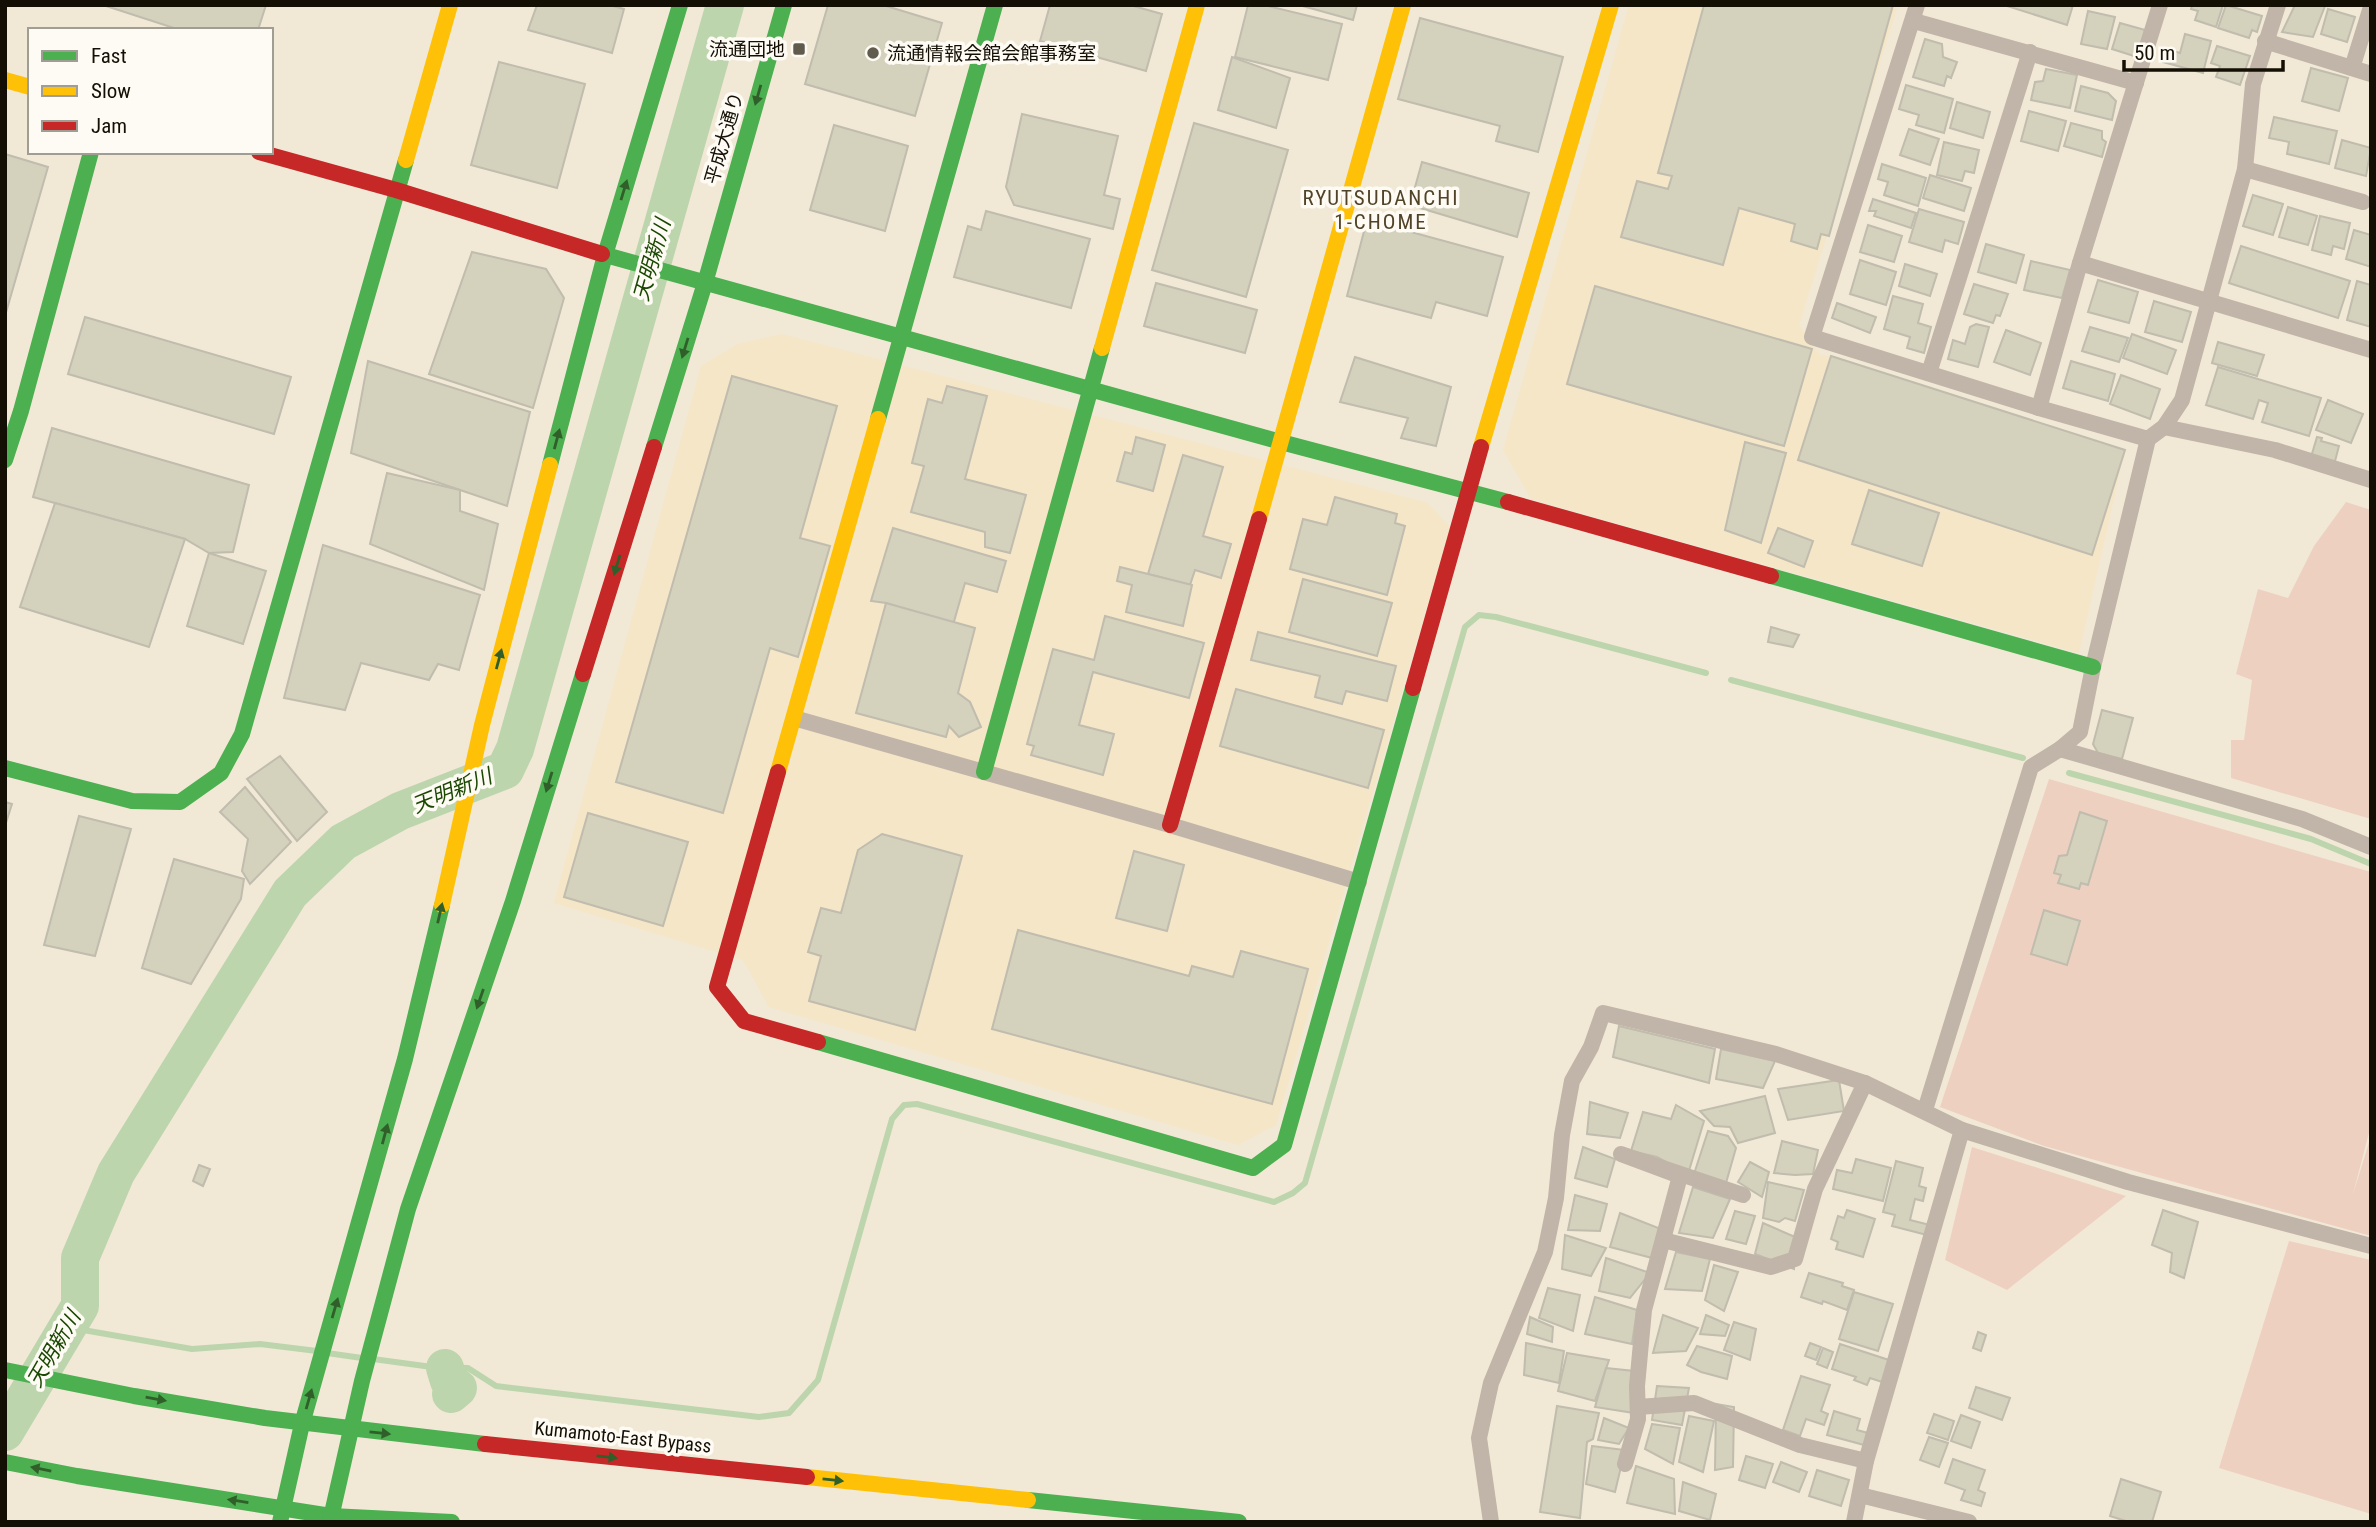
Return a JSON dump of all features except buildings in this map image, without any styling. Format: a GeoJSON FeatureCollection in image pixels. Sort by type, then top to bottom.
{"type":"FeatureCollection","features":[{"type":"Feature","properties":{"kind":"main road"},"geometry":{"type":"LineString","coordinates":[[5,768],[132,801],[180,802],[221,774],[242,734],[450,5]]}},
{"type":"Feature","properties":{"kind":"main road"},"geometry":{"type":"LineString","coordinates":[[282,1515],[302,1424],[405,1059],[482,724],[605,255],[680,5]]}},
{"type":"Feature","properties":{"kind":"main road","name":"平成大通り"},"geometry":{"type":"LineString","coordinates":[[331,1519],[362,1381],[408,1209],[513,901],[705,283],[783,5]]}},
{"type":"Feature","properties":{"kind":"main road"},"geometry":{"type":"LineString","coordinates":[[995,5],[717,987],[744,1021],[1253,1168],[1284,1145],[1468,491],[1611,5]]}},
{"type":"Feature","properties":{"kind":"main road"},"geometry":{"type":"LineString","coordinates":[[984,772],[1198,5]]}},
{"type":"Feature","properties":{"kind":"main road"},"geometry":{"type":"LineString","coordinates":[[1170,825],[1403,5]]}},
{"type":"Feature","properties":{"kind":"main road"},"geometry":{"type":"LineString","coordinates":[[5,80],[28,86]]}},
{"type":"Feature","properties":{"kind":"main road"},"geometry":{"type":"LineString","coordinates":[[5,460],[21,411],[90,154]]}},
{"type":"Feature","properties":{"kind":"main road"},"geometry":{"type":"LineString","coordinates":[[266,154],[396,190],[636,265],[1468,491],[2093,667]]}},
{"type":"Feature","properties":{"kind":"main road","name":"Kumamoto-East Bypass"},"geometry":{"type":"LineString","coordinates":[[5,1370],[302,1424],[1239,1522]]}},
{"type":"Feature","properties":{"kind":"main road"},"geometry":{"type":"LineString","coordinates":[[5,1462],[282,1515],[452,1522]]}},
{"type":"Feature","properties":{"kind":"street"},"geometry":{"type":"LineString","coordinates":[[2039,408],[2080,263],[2160,5]]}},
{"type":"Feature","properties":{"kind":"street"},"geometry":{"type":"LineString","coordinates":[[1925,1111],[2031,767],[2060,750],[2080,732],[2148,439],[2164,427],[2182,400],[2210,302],[2245,169],[2253,84],[2278,5]]}},
{"type":"Feature","properties":{"kind":"street"},"geometry":{"type":"LineString","coordinates":[[2352,68],[2371,7]]}},
{"type":"Feature","properties":{"kind":"street"},"geometry":{"type":"LineString","coordinates":[[2136,83],[2029,52],[1916,13],[1812,337],[2148,439]]}},
{"type":"Feature","properties":{"kind":"street"},"geometry":{"type":"LineString","coordinates":[[2265,41],[2371,74]]}},
{"type":"Feature","properties":{"kind":"street"},"geometry":{"type":"LineString","coordinates":[[1929,373],[2029,52]]}},
{"type":"Feature","properties":{"kind":"street"},"geometry":{"type":"LineString","coordinates":[[2245,169],[2363,202]]}},
{"type":"Feature","properties":{"kind":"street"},"geometry":{"type":"LineString","coordinates":[[2080,263],[2371,351]]}},
{"type":"Feature","properties":{"kind":"street"},"geometry":{"type":"LineString","coordinates":[[2164,427],[2275,450],[2371,480]]}},
{"type":"Feature","properties":{"kind":"street"},"geometry":{"type":"LineString","coordinates":[[794,718],[1359,882]]}},
{"type":"Feature","properties":{"kind":"street"},"geometry":{"type":"LineString","coordinates":[[2060,750],[2302,819],[2371,847]]}},
{"type":"Feature","properties":{"kind":"street"},"geometry":{"type":"LineString","coordinates":[[1491,1522],[1479,1438],[1492,1383],[1545,1252],[1556,1198],[1562,1135],[1572,1081],[1591,1046],[1603,1013],[1776,1054],[1865,1083],[1962,1130],[2128,1182],[2371,1246]]}},
{"type":"Feature","properties":{"kind":"street"},"geometry":{"type":"LineString","coordinates":[[1663,1240],[1771,1266],[1795,1259],[1815,1189],[1865,1083]]}},
{"type":"Feature","properties":{"kind":"street"},"geometry":{"type":"LineString","coordinates":[[1854,1522],[1866,1461],[1962,1130]]}},
{"type":"Feature","properties":{"kind":"street"},"geometry":{"type":"LineString","coordinates":[[1625,1464],[1638,1419],[1644,1310],[1680,1176],[1621,1154],[1743,1195]]}},
{"type":"Feature","properties":{"kind":"street"},"geometry":{"type":"LineString","coordinates":[[1638,1406],[1694,1403],[1800,1444],[1866,1461]]}},
{"type":"Feature","properties":{"kind":"street"},"geometry":{"type":"LineString","coordinates":[[1860,1495],[1969,1522]]}},
{"type":"Feature","properties":{"kind":"shaded area"},"geometry":{"type":"Polygon","coordinates":[[[1629,5],[1898,5],[1799,325],[1820,355],[1831,356],[2125,450],[2079,653],[1531,499],[1503,450],[1629,5]]]}},
{"type":"Feature","properties":{"kind":"shaded area"},"geometry":{"type":"Polygon","coordinates":[[[782,334],[1428,503],[1450,527],[1276,1125],[1238,1145],[769,1007],[743,960],[554,903],[701,366],[738,344],[782,334]]]}},
{"type":"Feature","properties":{"kind":"shaded area"},"geometry":{"type":"Polygon","coordinates":[[[2346,502],[2371,510],[2371,819],[2231,778],[2231,740],[2244,740],[2252,680],[2236,674],[2258,589],[2288,598],[2314,546],[2346,502]]]}},
{"type":"Feature","properties":{"kind":"shaded area"},"geometry":{"type":"Polygon","coordinates":[[[2049,779],[2371,872],[2371,1125],[2353,1194],[2371,1136],[2371,1236],[2044,1146],[1940,1107],[2049,779]]]}},
{"type":"Feature","properties":{"kind":"shaded area"},"geometry":{"type":"Polygon","coordinates":[[[1972,1147],[2126,1196],[2007,1290],[1945,1260],[1972,1147]]]}},
{"type":"Feature","properties":{"kind":"shaded area"},"geometry":{"type":"Polygon","coordinates":[[[2289,1241],[2371,1260],[2371,1514],[2219,1468],[2289,1241]]]}},
{"type":"Feature","properties":{"kind":"waterway","name":"天明新川"},"geometry":{"type":"LineString","coordinates":[[5,1432],[80,1306],[80,1258],[116,1173],[290,893],[343,842],[400,811],[505,770],[515,749],[725,5]]}},
{"type":"Feature","properties":{"kind":"waterway"},"geometry":{"type":"LineString","coordinates":[[373,1359],[432,1367],[468,1368],[496,1386],[759,1417],[789,1413],[818,1380],[892,1119],[904,1105],[917,1104],[1274,1202],[1293,1193],[1305,1183],[1465,627],[1479,615],[1496,617],[1706,673]]}},
{"type":"Feature","properties":{"kind":"waterway"},"geometry":{"type":"LineString","coordinates":[[1731,680],[2023,758]]}},
{"type":"Feature","properties":{"kind":"waterway"},"geometry":{"type":"LineString","coordinates":[[2069,773],[2311,839],[2371,864]]}},
{"type":"Feature","properties":{"kind":"waterway"},"geometry":{"type":"LineString","coordinates":[[66,1327],[192,1349],[260,1344],[317,1351]]}},
{"type":"Feature","properties":{"kind":"waterway"},"geometry":{"type":"LineString","coordinates":[[327,1353],[362,1358]]}},
{"type":"Feature","properties":{"kind":"waterway"},"geometry":{"type":"LineString","coordinates":[[445,1368],[449,1381],[458,1388],[451,1394]]}},
{"type":"Feature","properties":{"kind":"traffic: fast"},"geometry":{"type":"LineString","coordinates":[[550,465],[605,255],[680,5]]}},
{"type":"Feature","properties":{"kind":"traffic: fast"},"geometry":{"type":"LineString","coordinates":[[654,447],[705,283],[784,5]]}},
{"type":"Feature","properties":{"kind":"traffic: fast"},"geometry":{"type":"LineString","coordinates":[[878,419],[995,5]]}},
{"type":"Feature","properties":{"kind":"traffic: fast"},"geometry":{"type":"LineString","coordinates":[[5,460],[21,411],[90,154]]}},
{"type":"Feature","properties":{"kind":"traffic: fast"},"geometry":{"type":"LineString","coordinates":[[5,768],[132,801],[180,802],[221,773],[242,734],[406,160]]}},
{"type":"Feature","properties":{"kind":"traffic: fast"},"geometry":{"type":"LineString","coordinates":[[602,254],[1508,502]]}},
{"type":"Feature","properties":{"kind":"traffic: fast"},"geometry":{"type":"LineString","coordinates":[[984,772],[1102,348]]}},
{"type":"Feature","properties":{"kind":"traffic: fast"},"geometry":{"type":"LineString","coordinates":[[1771,576],[2093,667]]}},
{"type":"Feature","properties":{"kind":"traffic: fast"},"geometry":{"type":"LineString","coordinates":[[330,1522],[362,1381],[408,1209],[513,901],[583,674]]}},
{"type":"Feature","properties":{"kind":"traffic: fast"},"geometry":{"type":"LineString","coordinates":[[818,1042],[1253,1168],[1284,1145],[1413,688]]}},
{"type":"Feature","properties":{"kind":"traffic: fast"},"geometry":{"type":"LineString","coordinates":[[280,1522],[302,1424],[405,1059],[442,905]]}},
{"type":"Feature","properties":{"kind":"traffic: fast"},"geometry":{"type":"LineString","coordinates":[[5,1370],[134,1396],[265,1418],[485,1444]]}},
{"type":"Feature","properties":{"kind":"traffic: fast"},"geometry":{"type":"LineString","coordinates":[[5,1462],[331,1516],[452,1522]]}},
{"type":"Feature","properties":{"kind":"traffic: fast"},"geometry":{"type":"LineString","coordinates":[[1028,1500],[1239,1522]]}},
{"type":"Feature","properties":{"kind":"traffic: slow"},"geometry":{"type":"LineString","coordinates":[[406,160],[450,5]]}},
{"type":"Feature","properties":{"kind":"traffic: slow"},"geometry":{"type":"LineString","coordinates":[[1102,348],[1197,5]]}},
{"type":"Feature","properties":{"kind":"traffic: slow"},"geometry":{"type":"LineString","coordinates":[[1259,519],[1403,5]]}},
{"type":"Feature","properties":{"kind":"traffic: slow"},"geometry":{"type":"LineString","coordinates":[[1481,447],[1611,5]]}},
{"type":"Feature","properties":{"kind":"traffic: slow"},"geometry":{"type":"LineString","coordinates":[[5,80],[28,86]]}},
{"type":"Feature","properties":{"kind":"traffic: slow"},"geometry":{"type":"LineString","coordinates":[[778,772],[878,419]]}},
{"type":"Feature","properties":{"kind":"traffic: slow"},"geometry":{"type":"LineString","coordinates":[[442,905],[482,725],[550,465]]}},
{"type":"Feature","properties":{"kind":"traffic: slow"},"geometry":{"type":"LineString","coordinates":[[807,1477],[1028,1500]]}},
{"type":"Feature","properties":{"kind":"traffic: jam"},"geometry":{"type":"LineString","coordinates":[[266,154],[396,190],[602,254]]}},
{"type":"Feature","properties":{"kind":"traffic: jam"},"geometry":{"type":"LineString","coordinates":[[583,674],[654,447]]}},
{"type":"Feature","properties":{"kind":"traffic: jam"},"geometry":{"type":"LineString","coordinates":[[1413,688],[1481,447]]}},
{"type":"Feature","properties":{"kind":"traffic: jam"},"geometry":{"type":"LineString","coordinates":[[1508,502],[1771,576]]}},
{"type":"Feature","properties":{"kind":"traffic: jam"},"geometry":{"type":"LineString","coordinates":[[1170,825],[1259,519]]}},
{"type":"Feature","properties":{"kind":"traffic: jam"},"geometry":{"type":"LineString","coordinates":[[778,772],[717,987],[744,1021],[818,1042]]}},
{"type":"Feature","properties":{"kind":"traffic: jam"},"geometry":{"type":"LineString","coordinates":[[485,1444],[807,1477]]}},
{"type":"Feature","properties":{"kind":"place","name":"流通団地"},"geometry":{"type":"Point","coordinates":[799,49]}},
{"type":"Feature","properties":{"kind":"place","name":"流通情報会館会館事務室"},"geometry":{"type":"Point","coordinates":[873,53]}},
{"type":"Feature","properties":{"kind":"district","name":"RYUTSUDANCHI 1-CHOME"},"geometry":{"type":"Point","coordinates":[1381,210]}}]}
